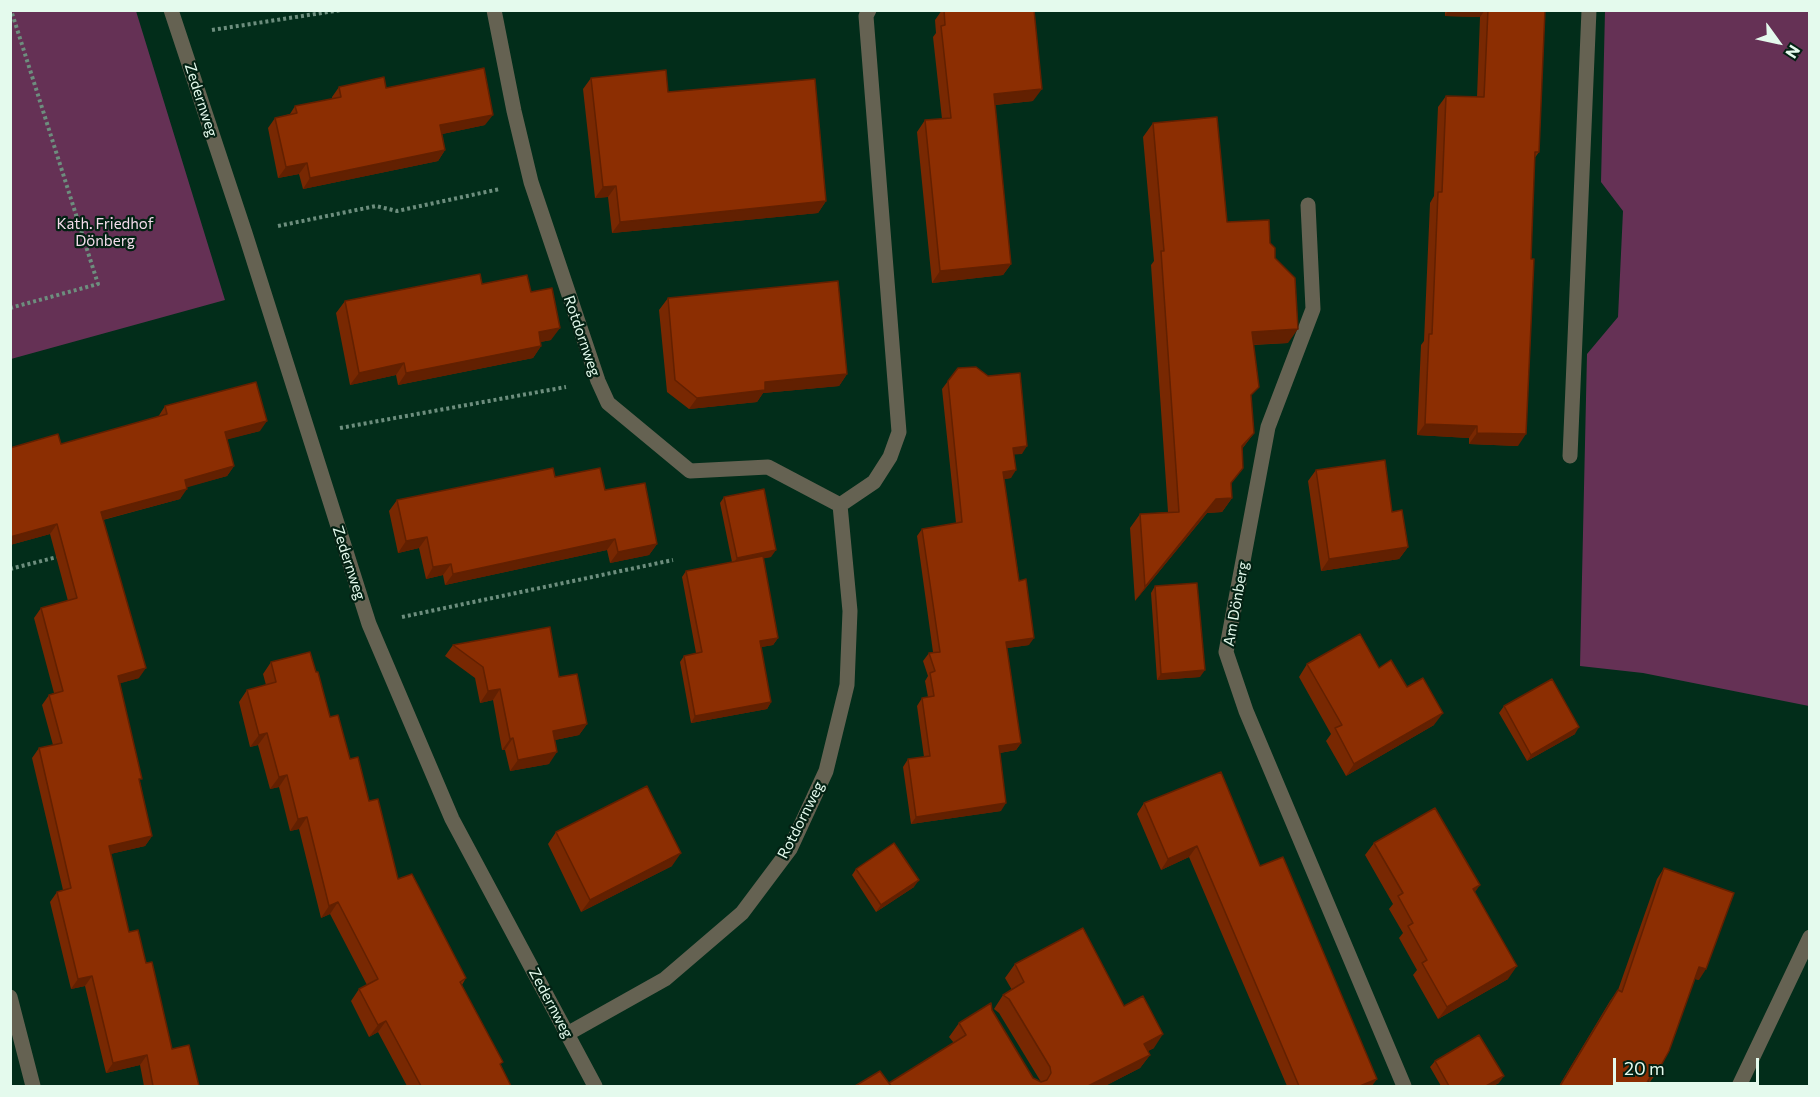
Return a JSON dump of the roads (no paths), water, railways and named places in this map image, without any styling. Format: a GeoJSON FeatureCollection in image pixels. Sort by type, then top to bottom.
{"type":"FeatureCollection","features":[{"type":"Feature","properties":{"kind":"street","name":"Zedernweg"},"geometry":{"type":"LineString","coordinates":[[171,10],[245,233],[369,624],[452,819],[595,1086]]}},
{"type":"Feature","properties":{"kind":"street","name":"Rotdornweg"},"geometry":{"type":"LineString","coordinates":[[494,10],[531,182],[598,381],[608,403],[690,471],[768,467],[840,505],[850,611],[847,685],[826,771],[790,849],[742,913],[665,979],[567,1034]]}},
{"type":"Feature","properties":{"kind":"street"},"geometry":{"type":"LineString","coordinates":[[840,505],[874,482],[890,457],[899,432],[866,16],[869,10]]}},
{"type":"Feature","properties":{"kind":"street"},"geometry":{"type":"LineString","coordinates":[[1570,456],[1589,10]]}},
{"type":"Feature","properties":{"kind":"street","name":"Am Dönberg"},"geometry":{"type":"LineString","coordinates":[[1308,205],[1313,309],[1268,426],[1226,652],[1246,711],[1404,1086]]}},
{"type":"Feature","properties":{"kind":"street"},"geometry":{"type":"LineString","coordinates":[[1739,1086],[1809,937]]}},
{"type":"Feature","properties":{"kind":"street"},"geometry":{"type":"LineString","coordinates":[[10,997],[33,1086]]}},
{"type":"Feature","properties":{"kind":"park label","name":"Kath. Friedhof Dönberg"},"geometry":{"type":"Point","coordinates":[105,232]}}]}
